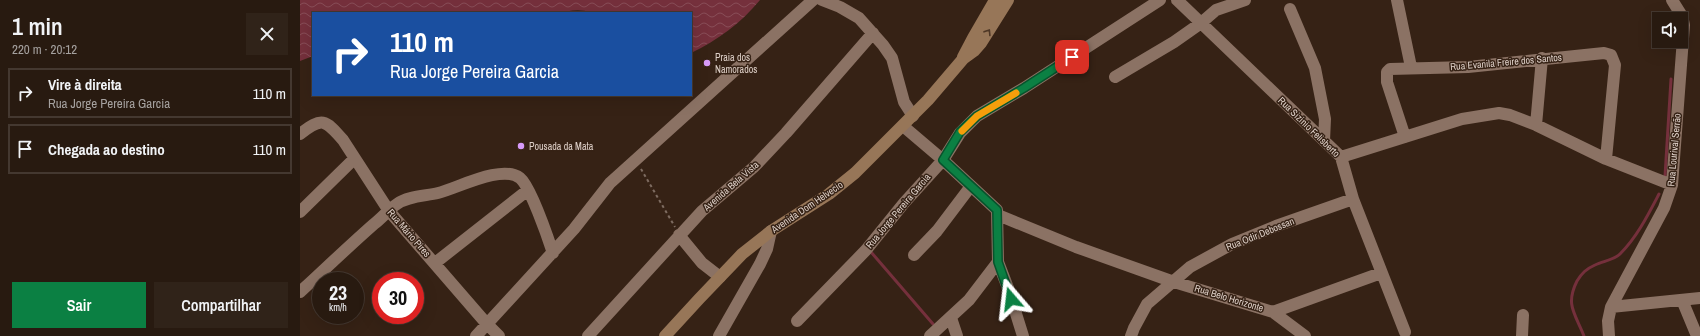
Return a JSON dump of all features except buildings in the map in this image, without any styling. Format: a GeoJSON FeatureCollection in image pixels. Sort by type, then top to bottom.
{"type":"FeatureCollection","features":[{"type":"Feature","properties":{"kind":"street"},"geometry":{"type":"LineString","coordinates":[[476,336],[486,323],[553,253],[610,183],[813,0]]}},
{"type":"Feature","properties":{"kind":"street"},"geometry":{"type":"LineString","coordinates":[[822,0],[850,12],[873,33],[892,58],[904,102],[913,116]]}},
{"type":"Feature","properties":{"kind":"street"},"geometry":{"type":"LineString","coordinates":[[963,58],[995,0]]}},
{"type":"Feature","properties":{"kind":"street"},"geometry":{"type":"LineString","coordinates":[[963,58],[974,50],[981,42],[1008,0]]}},
{"type":"Feature","properties":{"kind":"street","name":"Rua Jorge Pereira Garcia"},"geometry":{"type":"LineString","coordinates":[[797,321],[866,250],[904,203],[943,160],[960,132],[977,116],[1024,88],[1160,0]]}},
{"type":"Feature","properties":{"kind":"street","name":"Rua Sizinio Felisberto"},"geometry":{"type":"LineString","coordinates":[[1178,0],[1342,157],[1353,200],[1405,332]]}},
{"type":"Feature","properties":{"kind":"street"},"geometry":{"type":"LineString","coordinates":[[1115,77],[1174,42],[1201,23],[1216,10],[1245,0]]}},
{"type":"Feature","properties":{"kind":"street"},"geometry":{"type":"LineString","coordinates":[[1397,0],[1411,67]]}},
{"type":"Feature","properties":{"kind":"street","name":"Rua Lourival Serrão"},"geometry":{"type":"LineString","coordinates":[[1609,336],[1608,322],[1611,307],[1664,208],[1672,185],[1684,25],[1682,16],[1672,0]]}},
{"type":"Feature","properties":{"kind":"street"},"geometry":{"type":"LineString","coordinates":[[1290,9],[1315,68],[1325,119],[1324,141]]}},
{"type":"Feature","properties":{"kind":"street","name":"Avenida Bela Vista"},"geometry":{"type":"LineString","coordinates":[[588,336],[641,280],[679,235],[702,211],[754,167],[786,133],[873,33]]}},
{"type":"Feature","properties":{"kind":"street","name":"Rua Evanila Freire dos Santos"},"geometry":{"type":"LineString","coordinates":[[1405,137],[1386,75],[1390,69],[1411,67],[1468,67],[1542,58],[1604,53],[1611,55],[1615,65],[1606,160]]}},
{"type":"Feature","properties":{"kind":"street","name":"Avenida Dom Helvecio"},"geometry":{"type":"LineString","coordinates":[[665,336],[742,254],[771,231],[829,194],[855,173],[913,116],[963,58]]}},
{"type":"Feature","properties":{"kind":"street"},"geometry":{"type":"LineString","coordinates":[[1536,125],[1542,58]]}},
{"type":"Feature","properties":{"kind":"street"},"geometry":{"type":"LineString","coordinates":[[1342,157],[1462,119],[1499,113],[1510,115],[1536,125],[1606,160],[1672,185]]}},
{"type":"Feature","properties":{"kind":"street","name":"Rua Mário Pires"},"geometry":{"type":"LineString","coordinates":[[300,134],[313,124],[323,122],[343,140],[389,211],[435,263],[445,277],[486,323],[500,336]]}},
{"type":"Feature","properties":{"kind":"street"},"geometry":{"type":"LineString","coordinates":[[903,126],[994,206],[998,215],[998,262],[1023,336]]}},
{"type":"Feature","properties":{"kind":"street"},"geometry":{"type":"LineString","coordinates":[[300,212],[354,159]]}},
{"type":"Feature","properties":{"kind":"street"},"geometry":{"type":"LineString","coordinates":[[300,292],[344,250],[397,204],[440,193],[478,179],[497,175],[514,175],[521,179],[528,190],[553,253]]}},
{"type":"Feature","properties":{"kind":"street"},"geometry":{"type":"LineString","coordinates":[[914,254],[937,231],[971,186]]}},
{"type":"Feature","properties":{"kind":"street"},"geometry":{"type":"LineString","coordinates":[[435,263],[528,190]]}},
{"type":"Feature","properties":{"kind":"street","name":"Rua Odir Debossan"},"geometry":{"type":"LineString","coordinates":[[1131,336],[1147,304],[1190,267],[1232,244],[1276,226],[1353,200]]}},
{"type":"Feature","properties":{"kind":"street","name":"Rua Belo Horizonte"},"geometry":{"type":"LineString","coordinates":[[998,215],[1076,247],[1174,282],[1273,312],[1381,273]]}},
{"type":"Feature","properties":{"kind":"street"},"geometry":{"type":"LineString","coordinates":[[720,336],[767,250],[771,231]]}},
{"type":"Feature","properties":{"kind":"street"},"geometry":{"type":"LineString","coordinates":[[679,235],[702,263],[720,277]]}},
{"type":"Feature","properties":{"kind":"street"},"geometry":{"type":"LineString","coordinates":[[930,336],[969,300],[998,262]]}},
{"type":"Feature","properties":{"kind":"street"},"geometry":{"type":"LineString","coordinates":[[1611,307],[1700,298]]}},
{"type":"Feature","properties":{"kind":"street"},"geometry":{"type":"LineString","coordinates":[[1682,300],[1697,336]]}},
{"type":"Feature","properties":{"kind":"street"},"geometry":{"type":"LineString","coordinates":[[1273,312],[1305,336]]}},
{"type":"Feature","properties":{"kind":"street"},"geometry":{"type":"LineString","coordinates":[[1522,336],[1523,315]]}},
{"type":"Feature","properties":{"kind":"street"},"geometry":{"type":"LineString","coordinates":[[951,318],[957,336]]}},
{"type":"Feature","properties":{"kind":"path"},"geometry":{"type":"LineString","coordinates":[[636,159],[679,235]]}},
{"type":"Feature","properties":{"kind":"water"},"geometry":{"type":"Polygon","coordinates":[[[300,0],[760,0],[745,16],[728,30],[692,52],[692,12],[589,12],[579,10],[564,12],[312,12],[312,56],[300,61],[300,0]]]}},
{"type":"Feature","properties":{"kind":"waterway"},"geometry":{"type":"LineString","coordinates":[[1665,176],[1671,79]]}},
{"type":"Feature","properties":{"kind":"waterway"},"geometry":{"type":"LineString","coordinates":[[1584,336],[1575,315],[1572,303],[1573,289],[1577,281],[1589,268],[1615,258],[1620,254],[1637,233],[1659,194]]}},
{"type":"Feature","properties":{"kind":"waterway"},"geometry":{"type":"LineString","coordinates":[[871,252],[933,324]]}},
{"type":"Feature","properties":{"kind":"slow traffic"},"geometry":{"type":"LineString","coordinates":[[962,131],[977,116],[1016,93]]}},
{"type":"Feature","properties":{"kind":"place","name":"Praia dos Namorados"},"geometry":{"type":"Point","coordinates":[707,63]}},
{"type":"Feature","properties":{"kind":"place","name":"Pousada da Mata"},"geometry":{"type":"Point","coordinates":[521,146]}},
{"type":"Feature","properties":{"kind":"route"},"geometry":{"type":"LineString","coordinates":[[1011,299],[998,262],[997,210],[943,160],[960,132],[977,116],[1072,57]]}}]}
